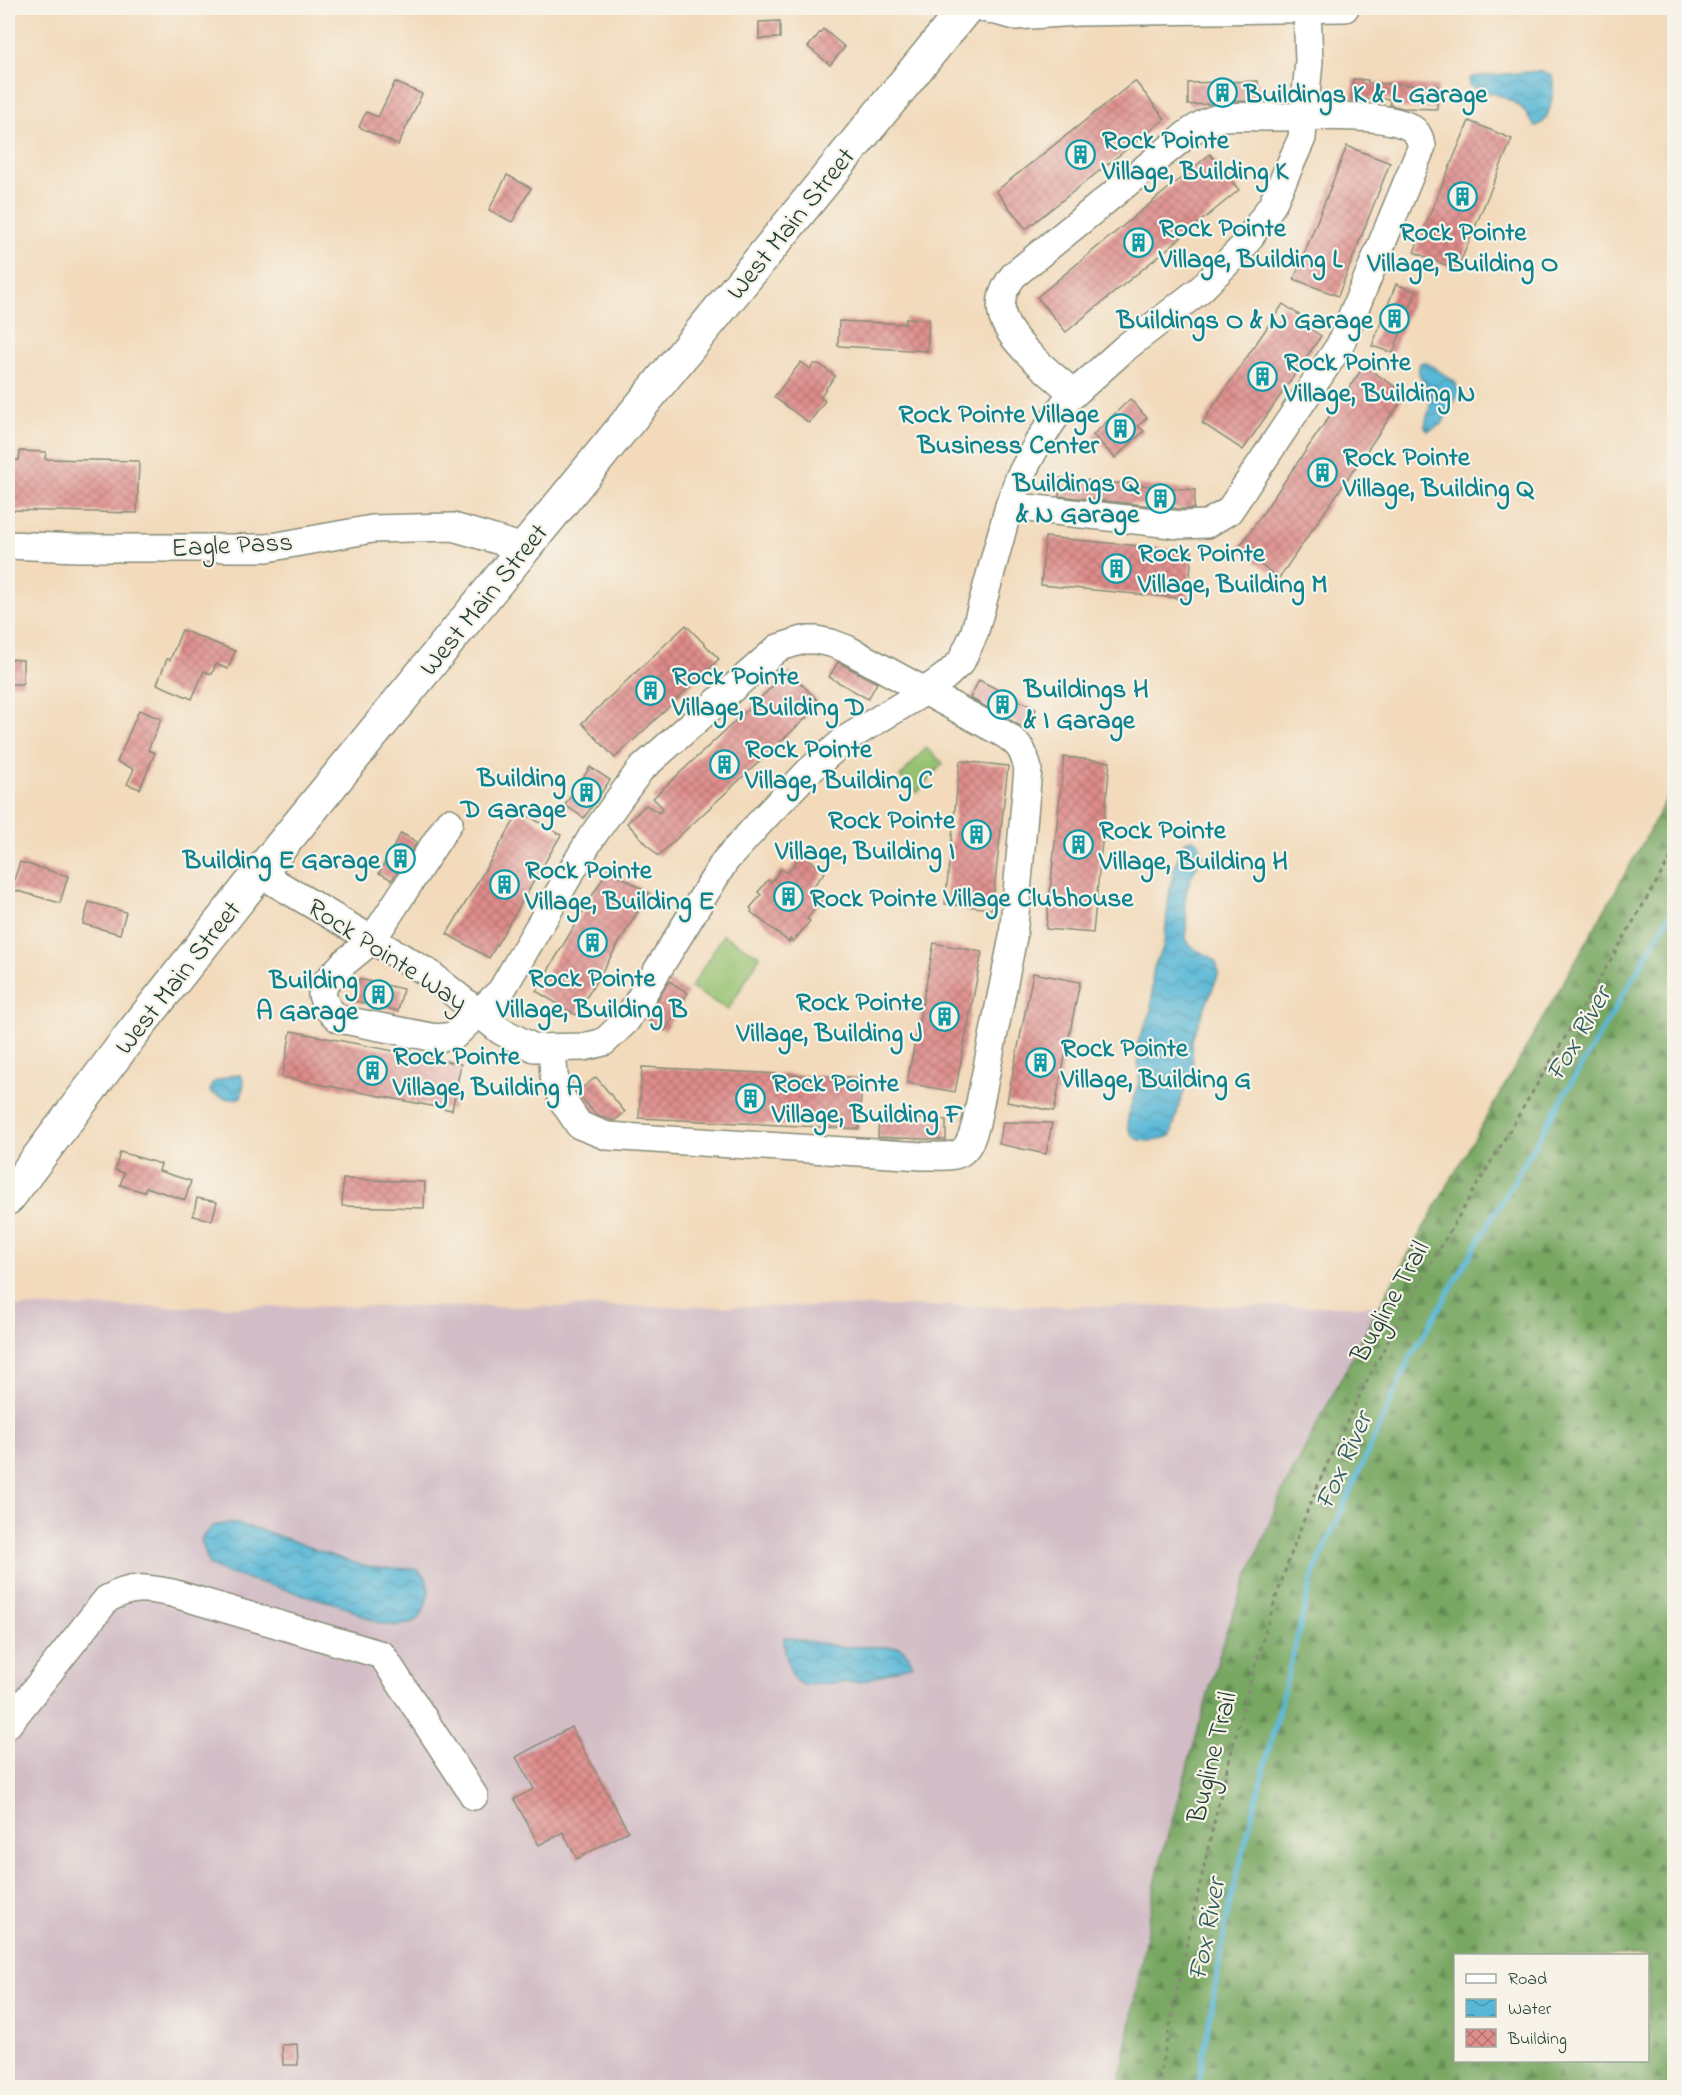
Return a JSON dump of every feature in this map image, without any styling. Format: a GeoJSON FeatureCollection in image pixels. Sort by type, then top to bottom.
{"type":"FeatureCollection","features":[{"type":"Feature","properties":{"kind":"main road","name":"West Main Street"},"geometry":{"type":"LineString","coordinates":[[8,1198],[131,1035],[260,873],[966,8]]}},
{"type":"Feature","properties":{"kind":"street"},"geometry":{"type":"LineString","coordinates":[[984,8],[1015,16],[1070,10],[1345,8]]}},
{"type":"Feature","properties":{"kind":"street","name":"Rock Pointe Way"},"geometry":{"type":"LineString","coordinates":[[260,873],[430,974],[501,1031],[534,1048],[584,1047],[604,1042],[626,1021],[725,861],[764,818],[809,771],[846,739],[924,692],[961,662],[968,649],[1019,478],[1039,441],[1066,401],[1125,348],[1201,289],[1243,247],[1272,205],[1302,138],[1309,61],[1307,8]]}},
{"type":"Feature","properties":{"kind":"street"},"geometry":{"type":"LineString","coordinates":[[1009,506],[1180,525],[1207,524],[1229,510],[1340,345],[1422,147],[1420,136],[1411,128],[1395,121],[1370,118],[1221,117],[1201,124],[1014,274],[1005,287],[1002,297],[1002,313],[1007,326],[1022,345],[1074,394]]}},
{"type":"Feature","properties":{"kind":"street","name":"Eagle Pass"},"geometry":{"type":"LineString","coordinates":[[8,545],[78,548],[267,548],[372,530],[453,526],[524,548]]}},
{"type":"Feature","properties":{"kind":"street"},"geometry":{"type":"LineString","coordinates":[[449,822],[372,940],[345,962],[324,984],[322,995],[327,1008],[339,1019],[436,1038],[454,1036],[501,991],[591,838],[640,770],[778,648],[803,640],[816,640],[847,649],[1017,743],[1024,751],[1028,769],[1013,937],[976,1123],[971,1143],[961,1153],[922,1156],[607,1136],[579,1125],[563,1101],[554,1076],[552,1048]]}},
{"type":"Feature","properties":{"kind":"street"},"geometry":{"type":"LineString","coordinates":[[8,1724],[107,1599],[123,1590],[141,1587],[172,1593],[382,1655],[474,1796]]}},
{"type":"Feature","properties":{"kind":"path","name":"Bugline Trail"},"geometry":{"type":"LineString","coordinates":[[1157,2088],[1204,1867],[1262,1640],[1299,1534],[1332,1455],[1365,1385],[1439,1249],[1674,852]]}},
{"type":"Feature","properties":{"kind":"shaded area"},"geometry":{"type":"Polygon","coordinates":[[[1379,1306],[1282,1492],[1226,1632],[1158,1870],[1119,2088],[8,2087],[8,1307],[1379,1306]]]}},
{"type":"Feature","properties":{"kind":"green space"},"geometry":{"type":"Polygon","coordinates":[[[926,748],[943,763],[917,793],[900,777],[926,748]]]}},
{"type":"Feature","properties":{"kind":"green space"},"geometry":{"type":"Polygon","coordinates":[[[1674,784],[1674,2087],[1119,2087],[1158,1870],[1226,1632],[1282,1492],[1379,1306],[1674,784]]]}},
{"type":"Feature","properties":{"kind":"green space"},"geometry":{"type":"Polygon","coordinates":[[[723,935],[760,956],[728,1010],[691,988],[723,935]]]}},
{"type":"Feature","properties":{"kind":"water"},"geometry":{"type":"Polygon","coordinates":[[[1539,71],[1552,75],[1553,88],[1551,104],[1545,119],[1536,126],[1518,105],[1499,95],[1478,90],[1469,85],[1469,79],[1473,77],[1539,71]]]}},
{"type":"Feature","properties":{"kind":"water"},"geometry":{"type":"Polygon","coordinates":[[[1423,362],[1455,382],[1459,393],[1442,424],[1428,431],[1425,428],[1431,398],[1419,372],[1420,363],[1423,362]]]}},
{"type":"Feature","properties":{"kind":"water"},"geometry":{"type":"Polygon","coordinates":[[[1192,839],[1199,843],[1203,855],[1187,889],[1186,938],[1192,947],[1213,959],[1218,968],[1218,975],[1192,1039],[1193,1069],[1180,1102],[1171,1135],[1161,1139],[1143,1141],[1133,1136],[1128,1126],[1129,1113],[1139,1080],[1138,1043],[1150,1014],[1153,974],[1163,946],[1175,865],[1186,841],[1192,839]]]}},
{"type":"Feature","properties":{"kind":"water"},"geometry":{"type":"Polygon","coordinates":[[[232,1075],[241,1075],[244,1083],[241,1097],[225,1098],[210,1092],[212,1083],[232,1075]]]}},
{"type":"Feature","properties":{"kind":"water"},"geometry":{"type":"Polygon","coordinates":[[[230,1523],[280,1536],[362,1565],[418,1570],[426,1578],[429,1591],[420,1617],[411,1623],[397,1626],[379,1623],[341,1605],[223,1572],[209,1565],[201,1539],[213,1526],[230,1523]]]}},
{"type":"Feature","properties":{"kind":"water"},"geometry":{"type":"Polygon","coordinates":[[[784,1637],[841,1647],[900,1647],[913,1664],[864,1681],[803,1685],[795,1680],[791,1672],[784,1637]]]}},
{"type":"Feature","properties":{"kind":"building"},"geometry":{"type":"Polygon","coordinates":[[[780,21],[780,38],[759,39],[759,22],[780,21]]]}},
{"type":"Feature","properties":{"kind":"building"},"geometry":{"type":"Polygon","coordinates":[[[823,29],[845,47],[830,65],[808,47],[823,29]]]}},
{"type":"Feature","properties":{"kind":"building"},"geometry":{"type":"Polygon","coordinates":[[[1353,79],[1368,80],[1368,83],[1438,86],[1437,109],[1403,108],[1390,105],[1390,99],[1352,99],[1353,79]]]}},
{"type":"Feature","properties":{"kind":"building","name":"Rock Pointe Village, Building K"},"geometry":{"type":"Polygon","coordinates":[[[1135,81],[1165,119],[1026,229],[996,191],[1135,81]]]}},
{"type":"Feature","properties":{"kind":"building","name":"Buildings K & L Garage"},"geometry":{"type":"Polygon","coordinates":[[[1258,81],[1259,101],[1222,101],[1188,105],[1188,83],[1258,81]]]}},
{"type":"Feature","properties":{"kind":"building"},"geometry":{"type":"Polygon","coordinates":[[[395,82],[422,94],[398,145],[359,127],[366,112],[378,117],[395,82]]]}},
{"type":"Feature","properties":{"kind":"building","name":"Rock Pointe Village, Building O"},"geometry":{"type":"Polygon","coordinates":[[[1469,121],[1512,139],[1457,270],[1414,252],[1469,121]]]}},
{"type":"Feature","properties":{"kind":"building"},"geometry":{"type":"Polygon","coordinates":[[[1347,146],[1390,163],[1338,296],[1294,279],[1347,146]]]}},
{"type":"Feature","properties":{"kind":"building","name":"Rock Pointe Village, Building L"},"geometry":{"type":"Polygon","coordinates":[[[1210,154],[1239,190],[1066,332],[1037,297],[1210,154]]]}},
{"type":"Feature","properties":{"kind":"building"},"geometry":{"type":"Polygon","coordinates":[[[507,175],[531,188],[512,222],[489,210],[507,175]]]}},
{"type":"Feature","properties":{"kind":"building","name":"Buildings O & N Garage"},"geometry":{"type":"Polygon","coordinates":[[[1396,284],[1416,292],[1393,353],[1372,346],[1396,284]]]}},
{"type":"Feature","properties":{"kind":"building","name":"Rock Pointe Village, Building N"},"geometry":{"type":"Polygon","coordinates":[[[1283,304],[1305,319],[1303,324],[1321,336],[1243,450],[1202,423],[1283,304]]]}},
{"type":"Feature","properties":{"kind":"building"},"geometry":{"type":"Polygon","coordinates":[[[906,318],[929,319],[927,351],[838,346],[839,321],[905,324],[906,318]]]}},
{"type":"Feature","properties":{"kind":"building"},"geometry":{"type":"Polygon","coordinates":[[[801,362],[810,369],[814,364],[819,364],[835,376],[820,397],[825,401],[809,423],[774,397],[801,362]]]}},
{"type":"Feature","properties":{"kind":"building","name":"Rock Pointe Village, Building Q"},"geometry":{"type":"Polygon","coordinates":[[[1364,366],[1406,394],[1279,578],[1238,549],[1364,366]]]}},
{"type":"Feature","properties":{"kind":"building","name":"Rock Pointe Village Business Center"},"geometry":{"type":"Polygon","coordinates":[[[1130,399],[1147,418],[1138,426],[1144,431],[1115,458],[1093,435],[1130,399]]]}},
{"type":"Feature","properties":{"kind":"building"},"geometry":{"type":"Polygon","coordinates":[[[20,451],[46,452],[45,459],[139,461],[137,513],[8,510],[8,460],[19,460],[20,451]]]}},
{"type":"Feature","properties":{"kind":"building"},"geometry":{"type":"Polygon","coordinates":[[[1060,478],[1195,490],[1194,509],[1059,496],[1060,478]]]}},
{"type":"Feature","properties":{"kind":"building","name":"Rock Pointe Village, Building M"},"geometry":{"type":"Polygon","coordinates":[[[1045,537],[1192,551],[1188,599],[1041,585],[1045,537]]]}},
{"type":"Feature","properties":{"kind":"building","name":"Rock Pointe Village, Building D"},"geometry":{"type":"Polygon","coordinates":[[[686,625],[719,659],[615,758],[582,723],[686,625]]]}},
{"type":"Feature","properties":{"kind":"building"},"geometry":{"type":"Polygon","coordinates":[[[182,630],[235,651],[228,669],[216,664],[212,674],[204,671],[192,699],[157,684],[182,630]]]}},
{"type":"Feature","properties":{"kind":"building"},"geometry":{"type":"Polygon","coordinates":[[[8,659],[23,660],[23,684],[8,684],[8,659]]]}},
{"type":"Feature","properties":{"kind":"building"},"geometry":{"type":"Polygon","coordinates":[[[838,662],[877,683],[868,699],[829,677],[838,662]]]}},
{"type":"Feature","properties":{"kind":"building","name":"Rock Pointe Village, Building C"},"geometry":{"type":"Polygon","coordinates":[[[789,671],[821,704],[658,856],[627,823],[646,805],[659,813],[663,808],[653,798],[789,671]]]}},
{"type":"Feature","properties":{"kind":"building","name":"Buildings H & I Garage"},"geometry":{"type":"Polygon","coordinates":[[[979,680],[1036,709],[1026,729],[970,698],[979,680]]]}},
{"type":"Feature","properties":{"kind":"building"},"geometry":{"type":"Polygon","coordinates":[[[139,710],[161,719],[148,750],[155,753],[140,789],[127,784],[134,769],[117,762],[139,710]]]}},
{"type":"Feature","properties":{"kind":"building","name":"Rock Pointe Village, Building H"},"geometry":{"type":"Polygon","coordinates":[[[1064,757],[1110,762],[1093,933],[1046,929],[1064,757]]]}},
{"type":"Feature","properties":{"kind":"building","name":"Rock Pointe Village, Building I"},"geometry":{"type":"Polygon","coordinates":[[[960,761],[1008,766],[992,909],[945,904],[960,761]]]}},
{"type":"Feature","properties":{"kind":"building","name":"Building D Garage"},"geometry":{"type":"Polygon","coordinates":[[[590,767],[610,780],[584,818],[565,805],[590,767]]]}},
{"type":"Feature","properties":{"kind":"building","name":"Rock Pointe Village, Building E"},"geometry":{"type":"Polygon","coordinates":[[[520,811],[561,835],[489,958],[447,934],[520,811]]]}},
{"type":"Feature","properties":{"kind":"building","name":"Building E Garage"},"geometry":{"type":"Polygon","coordinates":[[[401,833],[417,842],[392,880],[379,873],[401,833]]]}},
{"type":"Feature","properties":{"kind":"building","name":"Rock Pointe Village Clubhouse"},"geometry":{"type":"Polygon","coordinates":[[[802,854],[825,872],[810,890],[822,900],[807,919],[810,921],[793,942],[790,939],[789,942],[751,912],[750,908],[761,895],[758,892],[768,880],[771,882],[781,869],[787,873],[802,854]]]}},
{"type":"Feature","properties":{"kind":"building"},"geometry":{"type":"Polygon","coordinates":[[[20,862],[68,876],[60,903],[11,889],[20,862]]]}},
{"type":"Feature","properties":{"kind":"building","name":"Rock Pointe Village, Building B"},"geometry":{"type":"Polygon","coordinates":[[[608,869],[649,893],[576,1015],[536,991],[608,869]]]}},
{"type":"Feature","properties":{"kind":"building"},"geometry":{"type":"Polygon","coordinates":[[[89,902],[126,912],[120,934],[83,924],[89,902]]]}},
{"type":"Feature","properties":{"kind":"building","name":"Rock Pointe Village, Building J"},"geometry":{"type":"Polygon","coordinates":[[[934,943],[982,952],[955,1092],[907,1083],[934,943]]]}},
{"type":"Feature","properties":{"kind":"building","name":"Rock Pointe Village, Building G"},"geometry":{"type":"Polygon","coordinates":[[[1033,973],[1080,982],[1054,1111],[1007,1102],[1033,973]]]}},
{"type":"Feature","properties":{"kind":"building","name":"Building A Garage"},"geometry":{"type":"Polygon","coordinates":[[[359,979],[403,989],[398,1011],[354,1001],[359,979]]]}},
{"type":"Feature","properties":{"kind":"building"},"geometry":{"type":"Polygon","coordinates":[[[669,981],[688,993],[665,1031],[646,1019],[669,981]]]}},
{"type":"Feature","properties":{"kind":"building","name":"Rock Pointe Village, Building A"},"geometry":{"type":"Polygon","coordinates":[[[291,1031],[461,1064],[452,1110],[282,1077],[291,1031]]]}},
{"type":"Feature","properties":{"kind":"building","name":"Rock Pointe Village, Building F"},"geometry":{"type":"Polygon","coordinates":[[[642,1067],[862,1078],[859,1129],[639,1118],[642,1067]]]}},
{"type":"Feature","properties":{"kind":"building"},"geometry":{"type":"Polygon","coordinates":[[[596,1077],[625,1112],[614,1121],[596,1115],[577,1092],[596,1077]]]}},
{"type":"Feature","properties":{"kind":"building"},"geometry":{"type":"Polygon","coordinates":[[[879,1117],[946,1120],[946,1140],[878,1137],[879,1117]]]}},
{"type":"Feature","properties":{"kind":"building"},"geometry":{"type":"Polygon","coordinates":[[[1003,1122],[1052,1123],[1046,1154],[999,1144],[1003,1122]]]}},
{"type":"Feature","properties":{"kind":"building"},"geometry":{"type":"Polygon","coordinates":[[[120,1152],[161,1164],[159,1171],[191,1181],[185,1200],[146,1187],[144,1192],[120,1185],[124,1173],[115,1170],[120,1152]]]}},
{"type":"Feature","properties":{"kind":"building"},"geometry":{"type":"Polygon","coordinates":[[[343,1179],[425,1182],[424,1208],[342,1206],[343,1179]]]}},
{"type":"Feature","properties":{"kind":"building"},"geometry":{"type":"Polygon","coordinates":[[[197,1198],[217,1202],[212,1220],[193,1216],[197,1198]]]}},
{"type":"Feature","properties":{"kind":"building"},"geometry":{"type":"Polygon","coordinates":[[[571,1727],[628,1831],[577,1859],[563,1832],[539,1845],[514,1799],[534,1789],[516,1757],[571,1727]]]}},
{"type":"Feature","properties":{"kind":"building"},"geometry":{"type":"Polygon","coordinates":[[[297,2044],[298,2065],[283,2065],[282,2045],[297,2044]]]}},
{"type":"Feature","properties":{"kind":"waterway","name":"Fox River"},"geometry":{"type":"LineString","coordinates":[[1198,2088],[1228,1911],[1313,1575],[1410,1358],[1674,908]]}},
{"type":"Feature","properties":{"kind":"place","name":"Buildings K & L Garage"},"geometry":{"type":"Point","coordinates":[1223,93]}},
{"type":"Feature","properties":{"kind":"place","name":"Rock Pointe Village, Building K"},"geometry":{"type":"Point","coordinates":[1081,155]}},
{"type":"Feature","properties":{"kind":"place","name":"Rock Pointe Village, Building O"},"geometry":{"type":"Point","coordinates":[1463,196]}},
{"type":"Feature","properties":{"kind":"place","name":"Rock Pointe Village, Building L"},"geometry":{"type":"Point","coordinates":[1138,243]}},
{"type":"Feature","properties":{"kind":"place","name":"Buildings O & N Garage"},"geometry":{"type":"Point","coordinates":[1394,319]}},
{"type":"Feature","properties":{"kind":"place","name":"Rock Pointe Village, Building N"},"geometry":{"type":"Point","coordinates":[1263,377]}},
{"type":"Feature","properties":{"kind":"place","name":"Rock Pointe Village Business Center"},"geometry":{"type":"Point","coordinates":[1120,429]}},
{"type":"Feature","properties":{"kind":"place","name":"Rock Pointe Village, Building Q"},"geometry":{"type":"Point","coordinates":[1322,472]}},
{"type":"Feature","properties":{"kind":"place","name":"Buildings Q & N Garage"},"geometry":{"type":"Point","coordinates":[1160,498]}},
{"type":"Feature","properties":{"kind":"place","name":"Rock Pointe Village, Building M"},"geometry":{"type":"Point","coordinates":[1117,568]}},
{"type":"Feature","properties":{"kind":"place","name":"Rock Pointe Village, Building D"},"geometry":{"type":"Point","coordinates":[651,691]}},
{"type":"Feature","properties":{"kind":"place","name":"Buildings H & I Garage"},"geometry":{"type":"Point","coordinates":[1003,704]}},
{"type":"Feature","properties":{"kind":"place","name":"Rock Pointe Village, Building C"},"geometry":{"type":"Point","coordinates":[724,764]}},
{"type":"Feature","properties":{"kind":"place","name":"Building D Garage"},"geometry":{"type":"Point","coordinates":[587,793]}},
{"type":"Feature","properties":{"kind":"place","name":"Rock Pointe Village, Building I"},"geometry":{"type":"Point","coordinates":[976,835]}},
{"type":"Feature","properties":{"kind":"place","name":"Rock Pointe Village, Building H"},"geometry":{"type":"Point","coordinates":[1078,845]}},
{"type":"Feature","properties":{"kind":"place","name":"Building E Garage"},"geometry":{"type":"Point","coordinates":[401,859]}},
{"type":"Feature","properties":{"kind":"place","name":"Rock Pointe Village, Building E"},"geometry":{"type":"Point","coordinates":[504,885]}},
{"type":"Feature","properties":{"kind":"place","name":"Rock Pointe Village Clubhouse"},"geometry":{"type":"Point","coordinates":[789,897]}},
{"type":"Feature","properties":{"kind":"place","name":"Rock Pointe Village, Building B"},"geometry":{"type":"Point","coordinates":[592,942]}},
{"type":"Feature","properties":{"kind":"place","name":"Building A Garage"},"geometry":{"type":"Point","coordinates":[379,995]}},
{"type":"Feature","properties":{"kind":"place","name":"Rock Pointe Village, Building J"},"geometry":{"type":"Point","coordinates":[944,1017]}},
{"type":"Feature","properties":{"kind":"place","name":"Rock Pointe Village, Building G"},"geometry":{"type":"Point","coordinates":[1040,1063]}},
{"type":"Feature","properties":{"kind":"place","name":"Rock Pointe Village, Building A"},"geometry":{"type":"Point","coordinates":[372,1071]}},
{"type":"Feature","properties":{"kind":"place","name":"Rock Pointe Village, Building F"},"geometry":{"type":"Point","coordinates":[751,1098]}}]}
